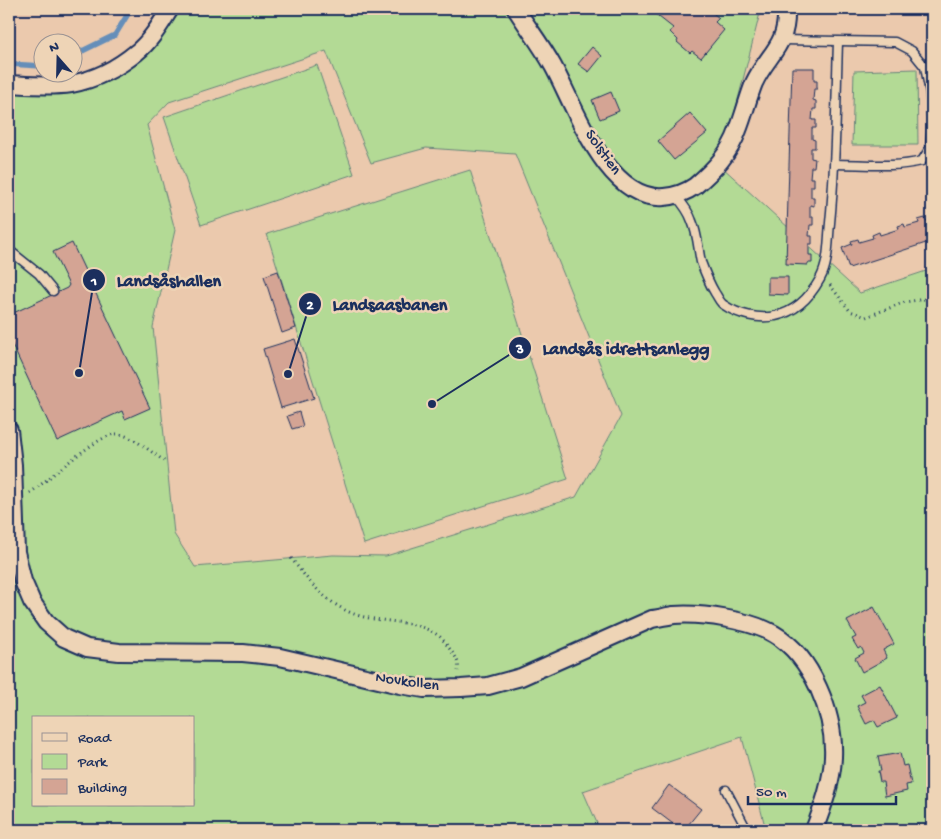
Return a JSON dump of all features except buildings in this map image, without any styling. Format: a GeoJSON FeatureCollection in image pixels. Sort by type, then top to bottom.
{"type":"FeatureCollection","features":[{"type":"Feature","properties":{"kind":"street"},"geometry":{"type":"LineString","coordinates":[[9,84],[51,85],[73,83],[108,72],[138,52],[170,9]]}},
{"type":"Feature","properties":{"kind":"street","name":"Solstien"},"geometry":{"type":"LineString","coordinates":[[516,9],[552,64],[601,158],[617,177],[637,192],[656,198],[676,196],[688,191],[707,176],[722,160],[733,144],[754,83],[782,40],[785,29],[786,9]]}},
{"type":"Feature","properties":{"kind":"street","name":"Novkollen"},"geometry":{"type":"LineString","coordinates":[[9,430],[13,466],[16,552],[23,581],[32,602],[46,622],[64,638],[87,648],[119,652],[208,652],[262,655],[323,666],[400,685],[424,689],[454,689],[488,686],[521,678],[658,618],[684,614],[750,624],[775,634],[797,653],[815,682],[826,709],[831,726],[833,757],[828,787],[814,830]]}},
{"type":"Feature","properties":{"kind":"lane"},"geometry":{"type":"LineString","coordinates":[[782,40],[894,42],[912,51],[925,67],[928,76],[932,126],[930,148],[922,161],[890,165],[835,164]]}},
{"type":"Feature","properties":{"kind":"lane"},"geometry":{"type":"LineString","coordinates":[[676,196],[692,220],[698,238],[701,261],[709,282],[722,305],[756,317],[770,317],[796,308],[808,296],[820,278],[827,255],[834,189],[838,42]]}},
{"type":"Feature","properties":{"kind":"lane"},"geometry":{"type":"LineString","coordinates":[[9,250],[39,274],[52,291]]}},
{"type":"Feature","properties":{"kind":"lane"},"geometry":{"type":"LineString","coordinates":[[726,790],[748,830]]}},
{"type":"Feature","properties":{"kind":"path"},"geometry":{"type":"LineString","coordinates":[[820,278],[830,285],[850,312],[866,317],[905,302],[932,298]]}},
{"type":"Feature","properties":{"kind":"path"},"geometry":{"type":"LineString","coordinates":[[14,504],[92,444],[116,433],[123,435],[167,463]]}},
{"type":"Feature","properties":{"kind":"path"},"geometry":{"type":"LineString","coordinates":[[291,558],[310,583],[325,598],[343,609],[360,617],[412,624],[427,629],[440,637],[456,656],[459,665],[454,689]]}},
{"type":"Feature","properties":{"kind":"green space"},"geometry":{"type":"Polygon","coordinates":[[[164,9],[758,9],[760,13],[721,166],[860,293],[932,269],[932,830],[766,830],[742,737],[583,791],[600,830],[9,830],[9,84],[23,86],[44,82],[82,82],[82,75],[112,69],[146,40],[164,9]],[[326,51],[169,102],[147,125],[175,230],[153,327],[174,534],[195,567],[333,555],[386,556],[576,497],[621,416],[515,154],[426,148],[371,163],[326,51]]]}},
{"type":"Feature","properties":{"kind":"green space"},"geometry":{"type":"Polygon","coordinates":[[[317,65],[354,174],[201,225],[164,117],[317,65]]]}},
{"type":"Feature","properties":{"kind":"green space"},"geometry":{"type":"Polygon","coordinates":[[[917,69],[918,145],[852,145],[854,71],[917,69]]]}},
{"type":"Feature","properties":{"kind":"green space"},"geometry":{"type":"Polygon","coordinates":[[[470,170],[568,479],[364,544],[267,234],[470,170]]]}},
{"type":"Feature","properties":{"kind":"waterway"},"geometry":{"type":"LineString","coordinates":[[82,51],[115,35],[131,9]]}},
{"type":"Feature","properties":{"kind":"waterway"},"geometry":{"type":"LineString","coordinates":[[9,64],[32,65]]}},
{"type":"Feature","properties":{"kind":"place","name":"Landsåshallen"},"geometry":{"type":"Point","coordinates":[79,373]}},
{"type":"Feature","properties":{"kind":"place","name":"Landsaasbanen"},"geometry":{"type":"Point","coordinates":[288,374]}},
{"type":"Feature","properties":{"kind":"place","name":"Landsås idrettsanlegg"},"geometry":{"type":"Point","coordinates":[432,404]}}]}
